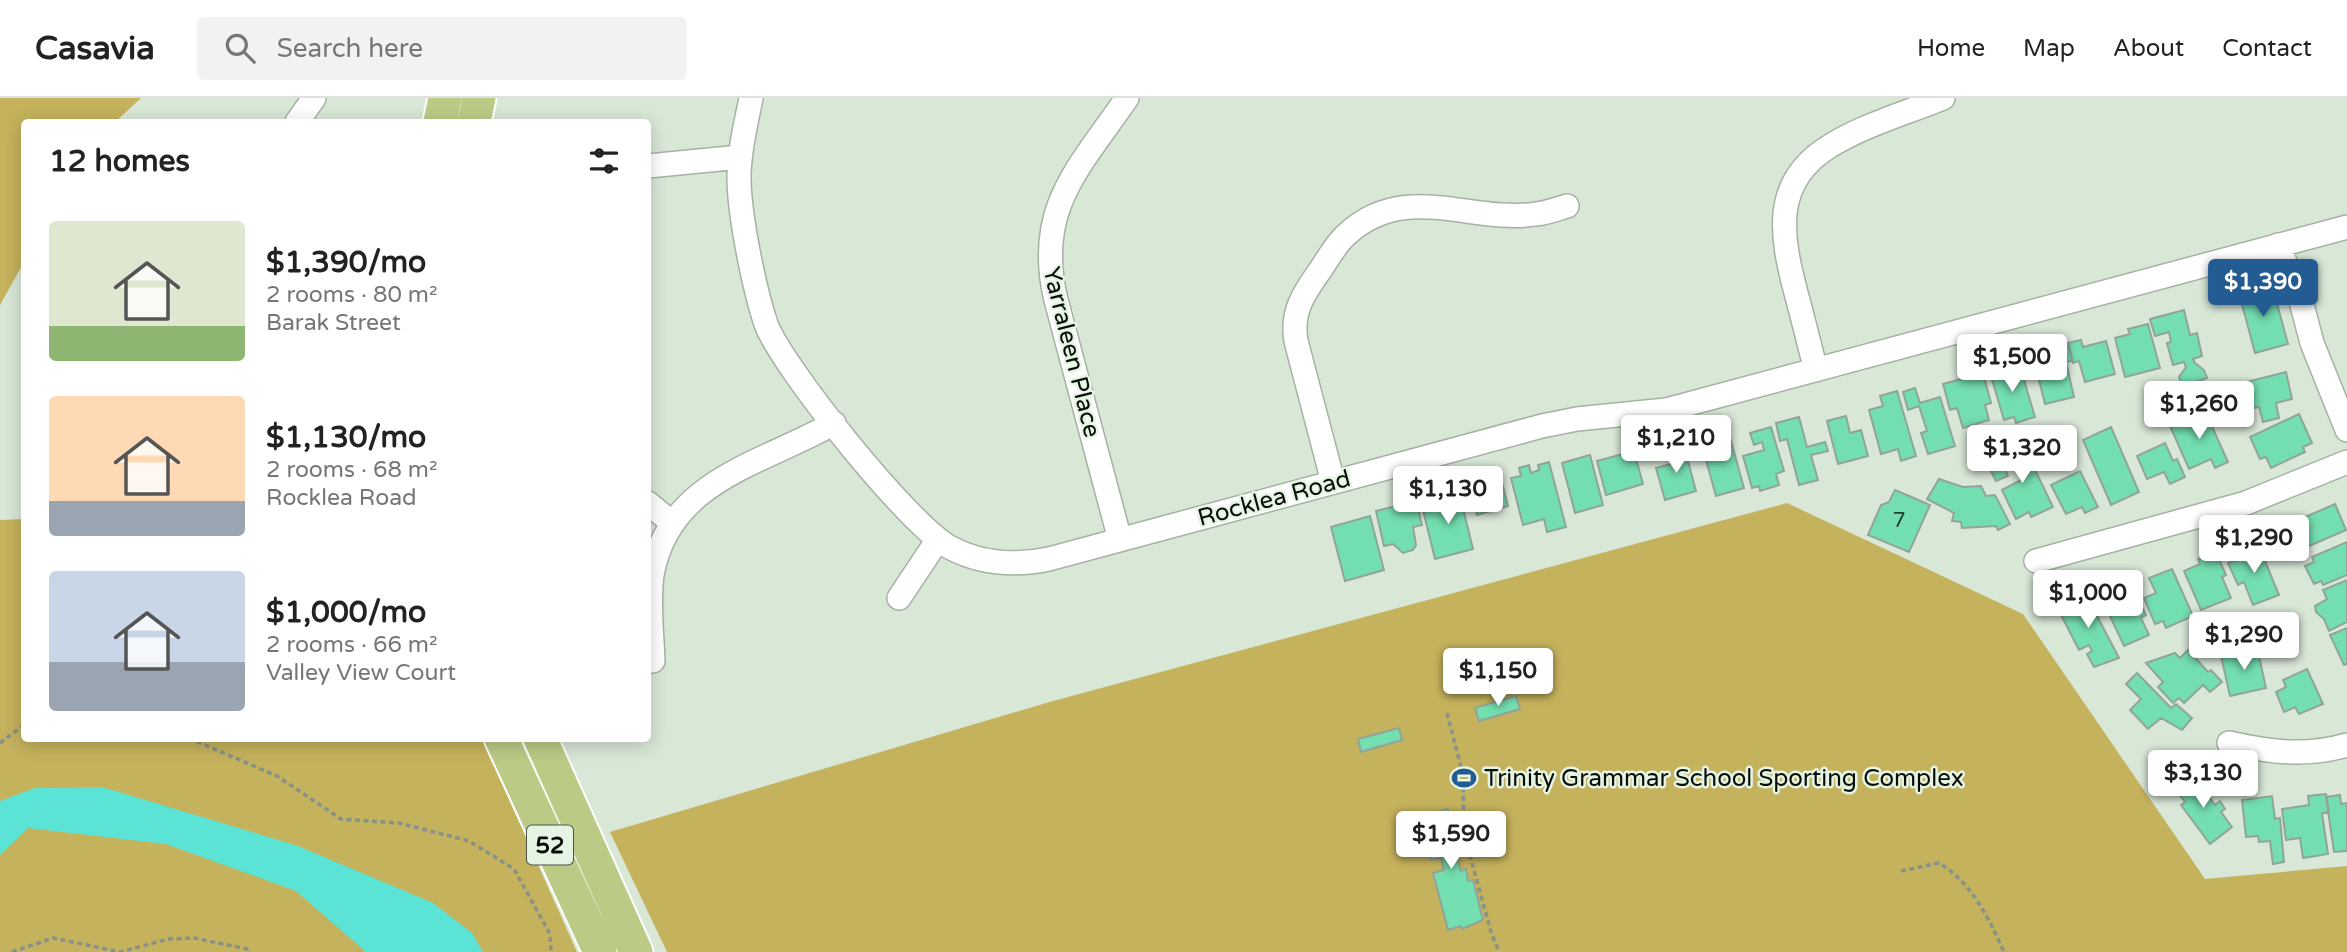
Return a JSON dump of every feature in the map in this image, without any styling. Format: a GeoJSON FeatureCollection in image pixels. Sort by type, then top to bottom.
{"type":"FeatureCollection","features":[{"type":"Feature","properties":{"kind":"highway"},"geometry":{"type":"LineString","coordinates":[[440,119],[444,98]]}},
{"type":"Feature","properties":{"kind":"highway"},"geometry":{"type":"LineString","coordinates":[[475,119],[479,98]]}},
{"type":"Feature","properties":{"kind":"highway","name":"52"},"geometry":{"type":"LineString","coordinates":[[503,742],[600,952]]}},
{"type":"Feature","properties":{"kind":"highway","name":"52"},"geometry":{"type":"LineString","coordinates":[[542,742],[636,952]]}},
{"type":"Feature","properties":{"kind":"street"},"geometry":{"type":"LineString","coordinates":[[299,119],[314,98]]}},
{"type":"Feature","properties":{"kind":"street","name":"Rocklea Road"},"geometry":{"type":"LineString","coordinates":[[751,98],[740,157],[745,223],[766,324],[786,362],[907,512],[937,541],[971,557],[1012,564],[1049,559],[1559,422],[1666,410],[2347,227]]}},
{"type":"Feature","properties":{"kind":"street","name":"Yarraleen Place"},"geometry":{"type":"LineString","coordinates":[[1120,540],[1056,300],[1049,264],[1052,227],[1059,202],[1068,184],[1127,98]]}},
{"type":"Feature","properties":{"kind":"street"},"geometry":{"type":"LineString","coordinates":[[1816,370],[1785,246],[1783,217],[1791,189],[1810,162],[1831,145],[1943,98]]}},
{"type":"Feature","properties":{"kind":"street"},"geometry":{"type":"LineString","coordinates":[[651,166],[740,157]]}},
{"type":"Feature","properties":{"kind":"street"},"geometry":{"type":"LineString","coordinates":[[1333,482],[1294,330],[1300,300],[1337,245],[1370,217],[1395,208],[1424,207],[1524,215],[1567,206]]}},
{"type":"Feature","properties":{"kind":"street"},"geometry":{"type":"LineString","coordinates":[[2285,243],[2312,343],[2347,430]]}},
{"type":"Feature","properties":{"kind":"street"},"geometry":{"type":"LineString","coordinates":[[651,588],[660,548],[672,523],[687,504],[719,480],[797,444],[834,423]]}},
{"type":"Feature","properties":{"kind":"street"},"geometry":{"type":"LineString","coordinates":[[2036,561],[2245,503],[2347,462]]}},
{"type":"Feature","properties":{"kind":"street"},"geometry":{"type":"LineString","coordinates":[[651,506],[672,523]]}},
{"type":"Feature","properties":{"kind":"street"},"geometry":{"type":"LineString","coordinates":[[899,598],[937,541]]}},
{"type":"Feature","properties":{"kind":"street"},"geometry":{"type":"LineString","coordinates":[[651,617],[653,661]]}},
{"type":"Feature","properties":{"kind":"street"},"geometry":{"type":"LineString","coordinates":[[2229,743],[2295,753],[2318,753],[2347,745]]}},
{"type":"Feature","properties":{"kind":"path"},"geometry":{"type":"LineString","coordinates":[[1447,713],[1463,775],[1464,834],[1499,952]]}},
{"type":"Feature","properties":{"kind":"path"},"geometry":{"type":"LineString","coordinates":[[0,743],[21,727]]}},
{"type":"Feature","properties":{"kind":"path"},"geometry":{"type":"LineString","coordinates":[[198,742],[277,776],[341,819],[399,823],[469,841],[514,869],[550,934],[551,952]]}},
{"type":"Feature","properties":{"kind":"path"},"geometry":{"type":"LineString","coordinates":[[1901,871],[1939,863],[1954,872],[1974,894],[2004,952]]}},
{"type":"Feature","properties":{"kind":"path"},"geometry":{"type":"LineString","coordinates":[[12,952],[53,938],[120,952],[168,939],[194,938],[247,949],[250,952]]}},
{"type":"Feature","properties":{"kind":"shaded area"},"geometry":{"type":"Polygon","coordinates":[[[0,98],[141,98],[118,119],[21,119],[21,267],[0,305],[0,98]]]}},
{"type":"Feature","properties":{"kind":"shaded area","name":"Trinity Grammar School Sporting Complex"},"geometry":{"type":"Polygon","coordinates":[[[1787,503],[2023,614],[2205,879],[2347,866],[2347,952],[667,952],[610,832],[1053,701],[1787,503]]]}},
{"type":"Feature","properties":{"kind":"shaded area"},"geometry":{"type":"Polygon","coordinates":[[[21,519],[21,742],[483,742],[577,952],[0,952],[0,520],[21,519]]]}},
{"type":"Feature","properties":{"kind":"water"},"geometry":{"type":"Polygon","coordinates":[[[102,787],[298,846],[433,903],[472,933],[483,952],[366,952],[296,891],[166,844],[28,828],[0,855],[0,801],[35,788],[102,787]]]}},
{"type":"Feature","properties":{"kind":"building"},"geometry":{"type":"Polygon","coordinates":[[[2272,285],[2288,344],[2255,353],[2239,293],[2272,285]]]}},
{"type":"Feature","properties":{"kind":"building"},"geometry":{"type":"Polygon","coordinates":[[[2184,310],[2190,335],[2197,333],[2202,356],[2193,359],[2204,370],[2207,378],[2182,386],[2179,377],[2186,367],[2184,362],[2173,365],[2167,343],[2171,342],[2169,332],[2155,336],[2150,319],[2184,310]]]}},
{"type":"Feature","properties":{"kind":"building"},"geometry":{"type":"Polygon","coordinates":[[[2148,324],[2160,368],[2125,377],[2115,338],[2130,334],[2128,329],[2148,324]]]}},
{"type":"Feature","properties":{"kind":"building"},"geometry":{"type":"Polygon","coordinates":[[[2081,340],[2083,347],[2106,341],[2115,374],[2085,382],[2079,361],[2073,363],[2068,343],[2081,340]]]}},
{"type":"Feature","properties":{"kind":"building"},"geometry":{"type":"Polygon","coordinates":[[[2068,343],[2073,361],[2066,362],[2074,397],[2045,404],[2032,352],[2068,343]]]}},
{"type":"Feature","properties":{"kind":"building"},"geometry":{"type":"Polygon","coordinates":[[[2000,362],[2002,370],[2007,369],[2008,374],[2021,370],[2035,417],[2016,423],[2014,417],[2004,420],[1988,366],[2000,362]]]}},
{"type":"Feature","properties":{"kind":"building"},"geometry":{"type":"Polygon","coordinates":[[[2286,372],[2292,399],[2276,403],[2279,418],[2263,422],[2259,407],[2234,412],[2227,387],[2286,372]]]}},
{"type":"Feature","properties":{"kind":"building"},"geometry":{"type":"Polygon","coordinates":[[[1983,373],[1991,403],[1985,405],[1989,420],[1963,428],[1957,408],[1950,410],[1943,384],[1983,373]]]}},
{"type":"Feature","properties":{"kind":"building"},"geometry":{"type":"Polygon","coordinates":[[[1915,388],[1920,403],[1940,397],[1955,446],[1928,454],[1921,433],[1927,431],[1919,406],[1908,410],[1903,392],[1915,388]]]}},
{"type":"Feature","properties":{"kind":"building"},"geometry":{"type":"Polygon","coordinates":[[[1897,391],[1916,456],[1901,461],[1898,449],[1881,454],[1869,410],[1883,406],[1880,396],[1897,391]]]}},
{"type":"Feature","properties":{"kind":"building"},"geometry":{"type":"Polygon","coordinates":[[[2205,411],[2228,462],[2215,468],[2211,459],[2189,469],[2170,426],[2205,411]]]}},
{"type":"Feature","properties":{"kind":"building"},"geometry":{"type":"Polygon","coordinates":[[[2299,414],[2312,443],[2303,447],[2305,452],[2271,468],[2266,457],[2260,459],[2250,437],[2299,414]]]}},
{"type":"Feature","properties":{"kind":"building"},"geometry":{"type":"Polygon","coordinates":[[[1846,416],[1850,433],[1861,430],[1868,456],[1838,464],[1827,421],[1846,416]]]}},
{"type":"Feature","properties":{"kind":"building"},"geometry":{"type":"Polygon","coordinates":[[[1799,417],[1807,447],[1825,442],[1828,451],[1811,455],[1818,480],[1799,485],[1787,439],[1780,441],[1776,423],[1799,417]]]}},
{"type":"Feature","properties":{"kind":"building"},"geometry":{"type":"Polygon","coordinates":[[[1771,427],[1784,471],[1776,474],[1779,485],[1760,491],[1759,486],[1752,488],[1743,456],[1764,450],[1762,442],[1754,445],[1750,433],[1771,427]]]}},
{"type":"Feature","properties":{"kind":"building"},"geometry":{"type":"Polygon","coordinates":[[[2111,427],[2139,492],[2111,505],[2083,440],[2111,427]]]}},
{"type":"Feature","properties":{"kind":"building"},"geometry":{"type":"Polygon","coordinates":[[[1729,434],[1744,488],[1716,496],[1701,442],[1729,434]]]}},
{"type":"Feature","properties":{"kind":"building"},"geometry":{"type":"Polygon","coordinates":[[[2165,443],[2173,461],[2177,459],[2185,477],[2170,484],[2164,472],[2147,479],[2137,456],[2165,443]]]}},
{"type":"Feature","properties":{"kind":"building"},"geometry":{"type":"Polygon","coordinates":[[[1684,446],[1696,491],[1665,500],[1656,468],[1671,464],[1667,451],[1684,446]]]}},
{"type":"Feature","properties":{"kind":"building"},"geometry":{"type":"Polygon","coordinates":[[[2024,447],[2053,507],[2031,517],[2029,512],[2016,519],[2002,490],[2021,480],[2013,463],[2004,467],[2008,476],[1996,481],[1988,465],[2024,447]]]}},
{"type":"Feature","properties":{"kind":"building"},"geometry":{"type":"Polygon","coordinates":[[[1634,451],[1643,484],[1606,495],[1597,461],[1634,451]]]}},
{"type":"Feature","properties":{"kind":"building"},"geometry":{"type":"Polygon","coordinates":[[[1590,455],[1603,505],[1575,513],[1562,463],[1590,455]]]}},
{"type":"Feature","properties":{"kind":"building"},"geometry":{"type":"Polygon","coordinates":[[[1549,462],[1566,527],[1547,532],[1544,519],[1523,525],[1511,478],[1521,476],[1519,468],[1529,465],[1531,473],[1539,470],[1538,465],[1549,462]]]}},
{"type":"Feature","properties":{"kind":"building"},"geometry":{"type":"Polygon","coordinates":[[[2080,471],[2098,507],[2085,513],[2082,507],[2066,514],[2051,485],[2080,471]]]}},
{"type":"Feature","properties":{"kind":"building"},"geometry":{"type":"Polygon","coordinates":[[[1501,479],[1508,506],[1477,515],[1469,488],[1501,479]]]}},
{"type":"Feature","properties":{"kind":"building"},"geometry":{"type":"Polygon","coordinates":[[[1939,479],[1963,487],[1981,486],[1986,496],[1995,495],[2010,524],[1998,530],[1996,526],[1962,528],[1961,522],[1952,521],[1954,513],[1927,499],[1939,479]]]}},
{"type":"Feature","properties":{"kind":"building"},"geometry":{"type":"Polygon","coordinates":[[[1895,490],[1930,505],[1909,552],[1868,535],[1881,505],[1889,502],[1895,490]]]}},
{"type":"Feature","properties":{"kind":"building"},"geometry":{"type":"Polygon","coordinates":[[[1459,492],[1473,549],[1435,559],[1422,506],[1459,492]]]}},
{"type":"Feature","properties":{"kind":"building"},"geometry":{"type":"Polygon","coordinates":[[[1416,501],[1422,525],[1413,527],[1416,545],[1413,550],[1403,553],[1393,544],[1384,546],[1376,511],[1416,501]]]}},
{"type":"Feature","properties":{"kind":"building"},"geometry":{"type":"Polygon","coordinates":[[[2335,504],[2346,530],[2293,553],[2282,527],[2335,504]]]}},
{"type":"Feature","properties":{"kind":"building"},"geometry":{"type":"Polygon","coordinates":[[[1370,516],[1384,570],[1345,581],[1331,527],[1370,516]]]}},
{"type":"Feature","properties":{"kind":"building"},"geometry":{"type":"Polygon","coordinates":[[[2347,542],[2347,575],[2323,585],[2321,581],[2314,584],[2305,566],[2314,562],[2312,557],[2347,542]]]}},
{"type":"Feature","properties":{"kind":"building"},"geometry":{"type":"Polygon","coordinates":[[[2258,544],[2279,595],[2253,605],[2244,582],[2238,585],[2228,563],[2240,559],[2238,552],[2258,544]]]}},
{"type":"Feature","properties":{"kind":"building"},"geometry":{"type":"Polygon","coordinates":[[[2216,552],[2226,575],[2222,577],[2231,598],[2201,610],[2184,571],[2200,564],[2198,559],[2216,552]]]}},
{"type":"Feature","properties":{"kind":"building"},"geometry":{"type":"Polygon","coordinates":[[[2172,569],[2193,616],[2166,628],[2163,621],[2155,624],[2144,598],[2156,593],[2149,578],[2172,569]]]}},
{"type":"Feature","properties":{"kind":"building"},"geometry":{"type":"Polygon","coordinates":[[[2347,580],[2347,622],[2329,631],[2315,606],[2327,599],[2323,590],[2347,580]]]}},
{"type":"Feature","properties":{"kind":"building"},"geometry":{"type":"Polygon","coordinates":[[[2130,581],[2146,615],[2141,618],[2149,635],[2124,646],[2102,599],[2121,591],[2119,586],[2130,581]]]}},
{"type":"Feature","properties":{"kind":"building"},"geometry":{"type":"Polygon","coordinates":[[[2089,593],[2098,611],[2095,612],[2119,658],[2094,667],[2087,654],[2092,651],[2089,645],[2079,650],[2058,609],[2089,593]]]}},
{"type":"Feature","properties":{"kind":"building"},"geometry":{"type":"Polygon","coordinates":[[[2347,628],[2347,664],[2344,665],[2330,635],[2347,628]]]}},
{"type":"Feature","properties":{"kind":"building"},"geometry":{"type":"Polygon","coordinates":[[[2257,647],[2266,688],[2230,696],[2221,656],[2257,647]]]}},
{"type":"Feature","properties":{"kind":"building"},"geometry":{"type":"Polygon","coordinates":[[[2188,650],[2208,672],[2211,670],[2222,682],[2210,692],[2203,685],[2184,703],[2179,698],[2173,703],[2158,687],[2163,682],[2146,663],[2175,653],[2180,658],[2188,650]]]}},
{"type":"Feature","properties":{"kind":"building"},"geometry":{"type":"Polygon","coordinates":[[[2307,669],[2323,704],[2299,714],[2295,707],[2284,712],[2276,692],[2286,687],[2283,680],[2307,669]]]}},
{"type":"Feature","properties":{"kind":"building"},"geometry":{"type":"Polygon","coordinates":[[[2137,673],[2171,708],[2176,704],[2192,718],[2182,730],[2161,718],[2148,729],[2130,710],[2141,699],[2126,684],[2137,673]]]}},
{"type":"Feature","properties":{"kind":"building"},"geometry":{"type":"Polygon","coordinates":[[[1516,696],[1520,709],[1479,721],[1475,708],[1516,696]]]}},
{"type":"Feature","properties":{"kind":"building"},"geometry":{"type":"Polygon","coordinates":[[[1399,728],[1402,740],[1361,752],[1358,739],[1399,728]]]}},
{"type":"Feature","properties":{"kind":"building"},"geometry":{"type":"Polygon","coordinates":[[[2193,775],[2215,805],[2220,801],[2225,809],[2221,812],[2232,827],[2210,844],[2181,805],[2185,802],[2175,789],[2193,775]]]}},
{"type":"Feature","properties":{"kind":"building"},"geometry":{"type":"Polygon","coordinates":[[[2326,794],[2329,812],[2322,813],[2328,854],[2303,858],[2300,838],[2286,840],[2282,809],[2309,805],[2308,796],[2326,794]]]}},
{"type":"Feature","properties":{"kind":"building"},"geometry":{"type":"Polygon","coordinates":[[[2340,795],[2341,804],[2347,803],[2347,851],[2334,852],[2326,797],[2340,795]]]}},
{"type":"Feature","properties":{"kind":"building"},"geometry":{"type":"Polygon","coordinates":[[[2272,796],[2275,819],[2280,818],[2284,862],[2273,864],[2270,841],[2259,842],[2258,836],[2246,837],[2242,800],[2272,796]]]}},
{"type":"Feature","properties":{"kind":"building"},"geometry":{"type":"Polygon","coordinates":[[[1448,809],[1453,828],[1458,827],[1465,852],[1456,855],[1461,871],[1466,869],[1468,881],[1473,880],[1483,920],[1462,929],[1461,926],[1448,930],[1433,873],[1444,870],[1441,858],[1431,860],[1419,817],[1448,809]]]}},
{"type":"Feature","properties":{"kind":"place","name":"Trinity Grammar School Sporting Complex"},"geometry":{"type":"Point","coordinates":[1464,778]}}]}
